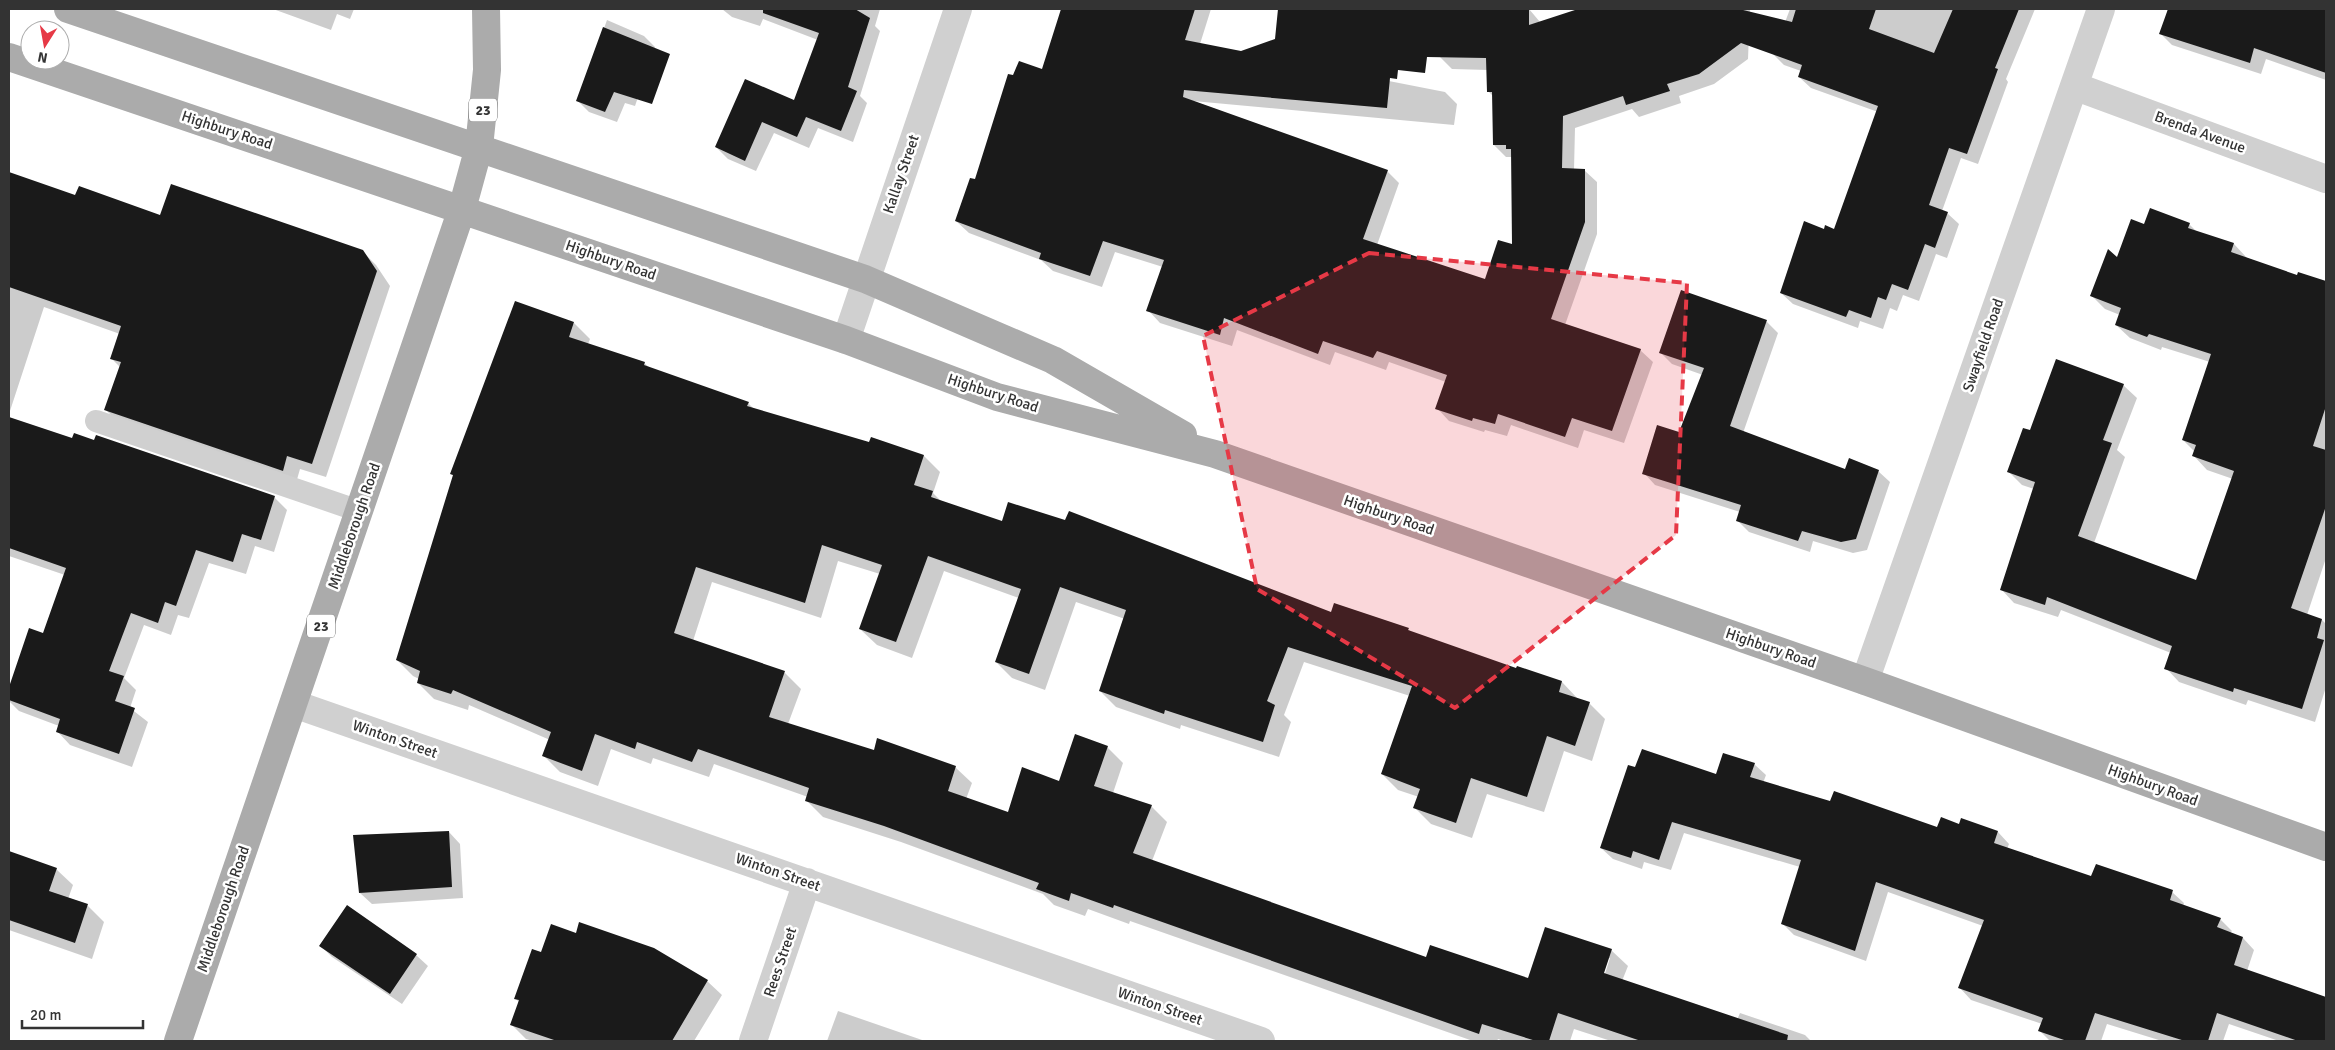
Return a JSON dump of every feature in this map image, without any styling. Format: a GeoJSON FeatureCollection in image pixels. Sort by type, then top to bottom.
{"type":"FeatureCollection","features":[{"type":"Feature","properties":{"kind":"main road","name":"Highbury Road"},"geometry":{"type":"LineString","coordinates":[[68,9],[865,279],[1053,360],[1215,454]]}},
{"type":"Feature","properties":{"kind":"main road","name":"23"},"geometry":{"type":"LineString","coordinates":[[462,209],[479,147],[487,70],[486,9]]}},
{"type":"Feature","properties":{"kind":"main road","name":"Highbury Road"},"geometry":{"type":"LineString","coordinates":[[9,57],[846,340],[998,397],[1215,454],[1865,681],[2326,847]]}},
{"type":"Feature","properties":{"kind":"main road","name":"Middleborough Road"},"geometry":{"type":"LineString","coordinates":[[178,1041],[462,209]]}},
{"type":"Feature","properties":{"kind":"street","name":"Kallay Street"},"geometry":{"type":"LineString","coordinates":[[846,340],[865,279],[958,9]]}},
{"type":"Feature","properties":{"kind":"street","name":"Swayfield Road"},"geometry":{"type":"LineString","coordinates":[[1865,681],[2101,9]]}},
{"type":"Feature","properties":{"kind":"street","name":"Brenda Avenue"},"geometry":{"type":"LineString","coordinates":[[2074,86],[2326,179]]}},
{"type":"Feature","properties":{"kind":"street","name":"Winton Street"},"geometry":{"type":"LineString","coordinates":[[294,704],[1261,1041]]}},
{"type":"Feature","properties":{"kind":"street","name":"Rees Street"},"geometry":{"type":"LineString","coordinates":[[753,1041],[807,882]]}},
{"type":"Feature","properties":{"kind":"lane"},"geometry":{"type":"LineString","coordinates":[[96,421],[359,511]]}},
{"type":"Feature","properties":{"kind":"highlighted area"},"geometry":{"type":"Polygon","coordinates":[[[1369,253],[1687,283],[1676,535],[1455,708],[1257,589],[1203,336],[1369,253]]]}},
{"type":"Feature","properties":{"kind":"building"},"geometry":{"type":"Polygon","coordinates":[[[763,9],[855,9],[870,18],[848,87],[857,91],[841,131],[806,117],[797,137],[762,122],[745,161],[715,147],[745,79],[794,100],[819,33],[763,13],[763,9]]]}},
{"type":"Feature","properties":{"kind":"building"},"geometry":{"type":"Polygon","coordinates":[[[1061,9],[1195,9],[1185,40],[1241,51],[1275,39],[1278,9],[1529,9],[1529,25],[1578,9],[1739,9],[1792,22],[1796,9],[1876,9],[1869,29],[1934,53],[1953,9],[2019,9],[1995,68],[1998,69],[1967,154],[1949,148],[1929,205],[1948,212],[1935,248],[1925,244],[1908,290],[1892,284],[1886,300],[1878,297],[1871,318],[1849,310],[1846,317],[1780,293],[1804,221],[1824,229],[1825,225],[1834,229],[1878,106],[1798,77],[1802,65],[1741,43],[1699,74],[1667,84],[1670,91],[1626,105],[1623,96],[1563,116],[1562,168],[1585,169],[1585,222],[1551,319],[1641,349],[1612,431],[1572,418],[1565,437],[1498,414],[1495,424],[1473,418],[1472,421],[1435,409],[1447,375],[1377,351],[1373,358],[1323,341],[1318,354],[1224,318],[1220,335],[1146,311],[1164,260],[1103,241],[1090,276],[1039,259],[1041,253],[955,221],[970,178],[975,179],[1008,74],[1013,75],[1019,61],[1042,69],[1061,9]],[[1427,57],[1425,73],[1398,70],[1397,79],[1390,78],[1387,108],[1184,90],[1183,97],[1388,170],[1363,239],[1485,279],[1498,240],[1512,244],[1511,149],[1506,149],[1506,145],[1493,145],[1492,92],[1487,92],[1486,58],[1427,57]]]}},
{"type":"Feature","properties":{"kind":"building"},"geometry":{"type":"Polygon","coordinates":[[[2168,9],[2326,9],[2326,73],[2254,48],[2250,63],[2159,34],[2168,9]]]}},
{"type":"Feature","properties":{"kind":"building"},"geometry":{"type":"Polygon","coordinates":[[[603,27],[670,54],[652,104],[614,92],[605,112],[576,101],[603,27]]]}},
{"type":"Feature","properties":{"kind":"building"},"geometry":{"type":"Polygon","coordinates":[[[9,172],[75,195],[79,186],[160,215],[171,184],[363,250],[377,271],[312,464],[287,456],[283,471],[104,410],[121,362],[110,359],[121,326],[9,287],[9,172]]]}},
{"type":"Feature","properties":{"kind":"building"},"geometry":{"type":"Polygon","coordinates":[[[2150,208],[2190,223],[2188,228],[2234,243],[2231,252],[2297,275],[2298,272],[2326,281],[2326,406],[2313,446],[2326,450],[2326,506],[2291,608],[2322,619],[2317,638],[2324,640],[2302,709],[2234,688],[2233,692],[2164,669],[2172,646],[2047,597],[2045,605],[2000,590],[2035,482],[2007,472],[2023,428],[2030,430],[2056,359],[2124,384],[2103,440],[2112,443],[2078,536],[2196,580],[2234,471],[2192,456],[2196,445],[2182,440],[2211,354],[2149,334],[2147,337],[2115,325],[2121,308],[2090,296],[2108,249],[2117,257],[2131,219],[2144,224],[2150,208]]]}},
{"type":"Feature","properties":{"kind":"building"},"geometry":{"type":"Polygon","coordinates":[[[1681,290],[1767,320],[1730,426],[1845,469],[1849,458],[1879,470],[1856,539],[1841,542],[1802,531],[1798,541],[1736,521],[1741,505],[1642,474],[1657,425],[1679,432],[1704,368],[1659,353],[1681,290]]]}},
{"type":"Feature","properties":{"kind":"building"},"geometry":{"type":"Polygon","coordinates":[[[515,301],[574,322],[569,337],[645,362],[644,365],[749,402],[747,406],[869,442],[871,437],[924,455],[914,485],[933,491],[931,497],[1002,521],[1008,502],[1065,520],[1069,511],[1331,612],[1334,603],[1409,628],[1408,630],[1516,668],[1517,666],[1562,681],[1559,692],[1590,702],[1575,746],[1547,736],[1527,797],[1471,778],[1456,823],[1413,808],[1420,789],[1381,774],[1412,686],[1288,647],[1267,701],[1275,705],[1263,742],[1165,710],[1164,714],[1099,691],[1126,610],[1060,587],[1029,674],[995,662],[1021,589],[928,556],[896,642],[859,629],[882,565],[822,545],[805,603],[696,567],[674,633],[785,671],[769,717],[874,750],[877,738],[956,766],[948,791],[1008,812],[1022,767],[1059,781],[1075,734],[1108,746],[1094,786],[1152,805],[1133,853],[1426,957],[1430,945],[1528,978],[1545,927],[1612,949],[1604,973],[1788,1035],[1787,1041],[1641,1041],[1558,1013],[1549,1041],[1536,1041],[1482,1024],[1479,1034],[1114,905],[1113,908],[1071,893],[1069,901],[1036,889],[1039,883],[884,826],[805,801],[809,788],[698,749],[692,762],[637,742],[635,749],[595,734],[582,771],[542,756],[551,732],[453,690],[451,694],[417,683],[420,671],[396,660],[453,475],[450,474],[515,301]]]}},
{"type":"Feature","properties":{"kind":"building"},"geometry":{"type":"Polygon","coordinates":[[[9,417],[72,438],[74,433],[94,440],[96,435],[275,496],[261,540],[242,534],[233,562],[196,550],[176,606],[165,602],[158,623],[131,613],[109,671],[124,676],[115,701],[135,708],[119,754],[56,732],[60,719],[9,700],[9,687],[29,628],[43,633],[66,568],[9,548],[9,417]]]}},
{"type":"Feature","properties":{"kind":"building"},"geometry":{"type":"Polygon","coordinates":[[[1642,749],[1716,774],[1723,753],[1755,763],[1750,777],[1830,801],[1834,791],[1937,827],[1941,817],[1959,824],[1961,818],[1998,831],[1994,843],[2091,876],[2096,864],[2173,890],[2170,900],[2221,918],[2217,927],[2243,937],[2234,965],[2326,997],[2326,1041],[2298,1041],[2217,1013],[2208,1041],[2185,1041],[2095,1013],[2085,1041],[2067,1041],[2038,1031],[2043,1018],[1958,988],[1984,920],[1876,882],[1855,951],[1781,924],[1801,860],[1672,822],[1659,860],[1633,851],[1631,858],[1600,848],[1628,765],[1635,767],[1642,749]]]}},
{"type":"Feature","properties":{"kind":"building"},"geometry":{"type":"Polygon","coordinates":[[[449,831],[452,887],[359,893],[353,835],[449,831]]]}},
{"type":"Feature","properties":{"kind":"building"},"geometry":{"type":"Polygon","coordinates":[[[9,851],[57,868],[49,891],[88,904],[75,943],[9,920],[9,851]]]}},
{"type":"Feature","properties":{"kind":"building"},"geometry":{"type":"Polygon","coordinates":[[[347,905],[417,954],[390,994],[319,946],[347,905]]]}},
{"type":"Feature","properties":{"kind":"building"},"geometry":{"type":"Polygon","coordinates":[[[579,922],[654,948],[708,980],[672,1041],[557,1041],[510,1025],[519,1000],[514,999],[532,949],[541,952],[551,924],[576,933],[579,922]]]}}]}
